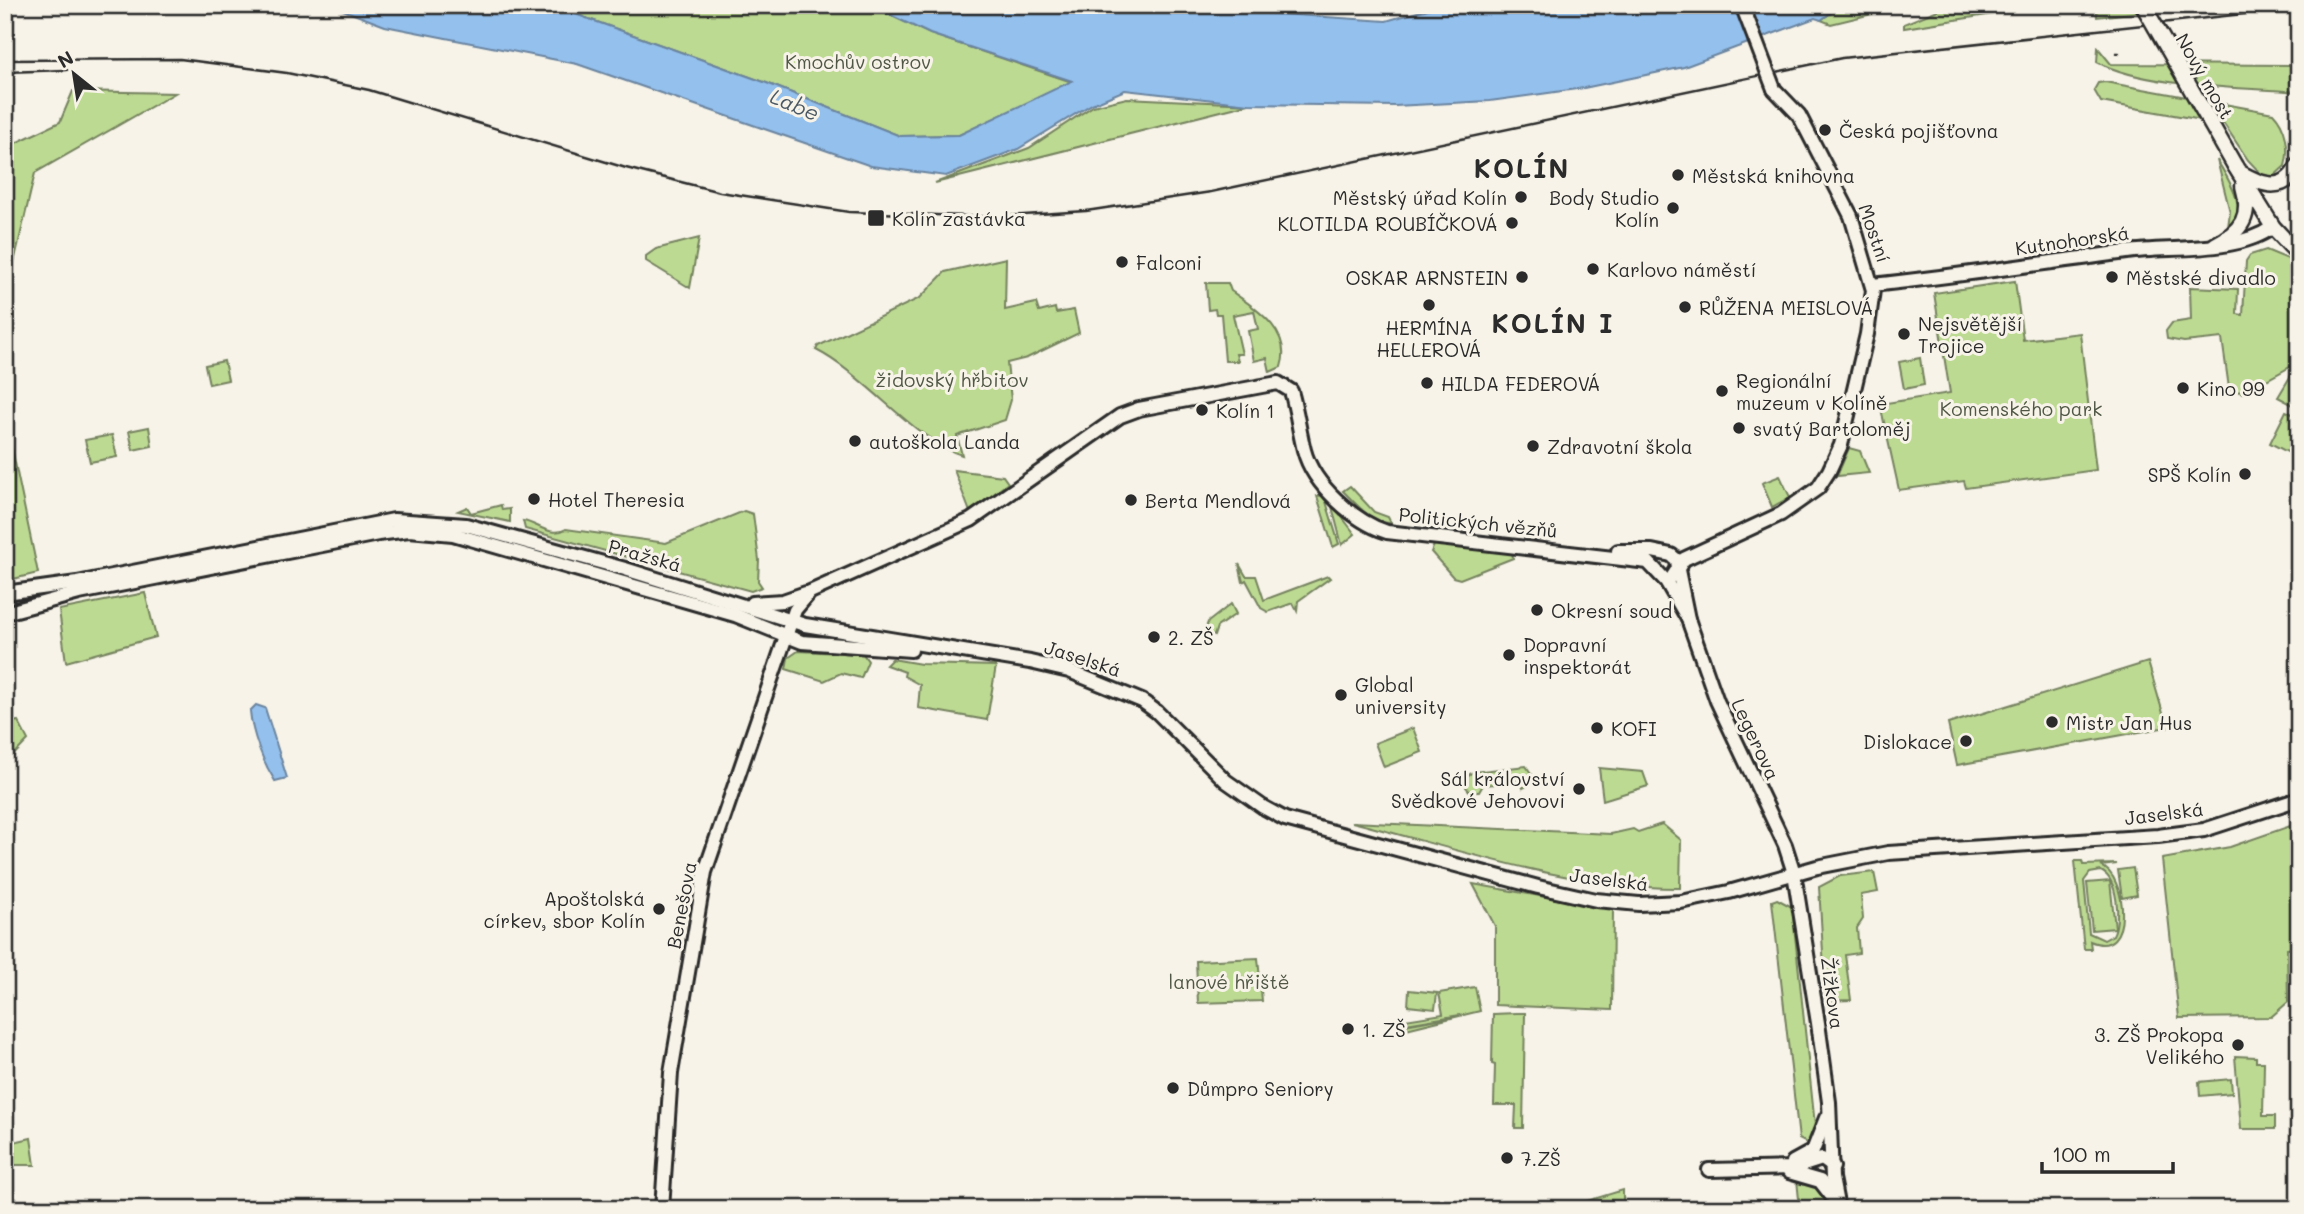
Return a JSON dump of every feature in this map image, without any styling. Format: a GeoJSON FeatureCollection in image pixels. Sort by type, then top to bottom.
{"type":"FeatureCollection","features":[{"type":"Feature","properties":{"kind":"main road","name":"Nový most"},"geometry":{"type":"LineString","coordinates":[[2143,5],[2236,168]]}},
{"type":"Feature","properties":{"kind":"main road"},"geometry":{"type":"LineString","coordinates":[[2236,168],[2260,183],[2275,186],[2286,182],[2299,164]]}},
{"type":"Feature","properties":{"kind":"main road"},"geometry":{"type":"LineString","coordinates":[[2236,168],[2273,227],[2299,255]]}},
{"type":"Feature","properties":{"kind":"main road"},"geometry":{"type":"LineString","coordinates":[[2215,245],[2238,231],[2244,221],[2246,200],[2236,168]]}},
{"type":"Feature","properties":{"kind":"street","name":"Mostní"},"geometry":{"type":"LineString","coordinates":[[1742,5],[1774,89],[1799,115],[1846,207],[1872,285]]}},
{"type":"Feature","properties":{"kind":"street","name":"Kutnohorská"},"geometry":{"type":"LineString","coordinates":[[1872,285],[2150,249],[2248,241],[2273,227]]}},
{"type":"Feature","properties":{"kind":"street","name":"Politických vězňů"},"geometry":{"type":"LineString","coordinates":[[810,592],[971,520],[1120,416],[1139,409],[1278,383],[1286,386],[1292,394],[1304,452],[1318,477],[1360,519],[1387,532],[1646,561],[1658,573],[1669,577],[1684,559],[1794,507],[1818,488],[1841,445],[1867,334],[1872,285]]}},
{"type":"Feature","properties":{"kind":"street","name":"Pražská"},"geometry":{"type":"LineString","coordinates":[[5,593],[77,583],[364,526],[412,519],[466,525],[740,603],[791,621]]}},
{"type":"Feature","properties":{"kind":"street","name":"Pražská"},"geometry":{"type":"LineString","coordinates":[[5,613],[79,593],[378,534],[418,530],[453,534],[507,547],[735,615],[786,635]]}},
{"type":"Feature","properties":{"kind":"street","name":"Politických vězňů"},"geometry":{"type":"LineString","coordinates":[[1572,551],[1642,551],[1667,554],[1729,539]]}},
{"type":"Feature","properties":{"kind":"street"},"geometry":{"type":"LineString","coordinates":[[1658,573],[1657,560],[1667,554],[1676,559],[1678,569]]}},
{"type":"Feature","properties":{"kind":"street","name":"Legerova"},"geometry":{"type":"LineString","coordinates":[[1678,569],[1688,619],[1717,701],[1785,845],[1794,873]]}},
{"type":"Feature","properties":{"kind":"street","name":"Legerova"},"geometry":{"type":"LineString","coordinates":[[1658,573],[1688,619]]}},
{"type":"Feature","properties":{"kind":"street"},"geometry":{"type":"LineString","coordinates":[[740,603],[776,602],[810,592]]}},
{"type":"Feature","properties":{"kind":"street"},"geometry":{"type":"LineString","coordinates":[[791,621],[794,610],[810,592]]}},
{"type":"Feature","properties":{"kind":"street","name":"Benešova"},"geometry":{"type":"LineString","coordinates":[[662,1209],[671,1073],[705,872],[791,621]]}},
{"type":"Feature","properties":{"kind":"street","name":"Jaselská"},"geometry":{"type":"LineString","coordinates":[[791,621],[1069,671],[1142,701],[1245,795],[1285,819],[1328,833],[1538,887],[1622,904],[1681,902],[1794,873],[1888,853],[2158,836],[2204,830],[2299,799]]}},
{"type":"Feature","properties":{"kind":"street","name":"Jaselská"},"geometry":{"type":"LineString","coordinates":[[786,635],[820,644],[1006,658]]}},
{"type":"Feature","properties":{"kind":"street","name":"Žižkova"},"geometry":{"type":"LineString","coordinates":[[1794,873],[1810,962],[1838,1207]]}},
{"type":"Feature","properties":{"kind":"street"},"geometry":{"type":"LineString","coordinates":[[1755,1169],[1794,1162],[1809,1154],[1818,1142],[1829,1114]]}},
{"type":"Feature","properties":{"kind":"street","name":"Žižkova"},"geometry":{"type":"LineString","coordinates":[[1829,1114],[1826,1141],[1811,1171],[1817,1180],[1828,1188],[1838,1207]]}},
{"type":"Feature","properties":{"kind":"street"},"geometry":{"type":"LineString","coordinates":[[1709,1170],[1794,1168],[1825,1159],[1833,1169],[1829,1179],[1817,1180],[1800,1173],[1755,1169]]}},
{"type":"Feature","properties":{"kind":"green space","name":"Kmochův ostrov"},"geometry":{"type":"Polygon","coordinates":[[[550,5],[869,5],[930,34],[1072,82],[959,135],[900,136],[764,82],[550,5]]]}},
{"type":"Feature","properties":{"kind":"green space"},"geometry":{"type":"Polygon","coordinates":[[[1849,5],[1909,5],[1831,24],[1821,20],[1835,10],[1849,5]]]}},
{"type":"Feature","properties":{"kind":"green space"},"geometry":{"type":"Polygon","coordinates":[[[1950,5],[1988,5],[1989,11],[1995,10],[1993,14],[1904,28],[1904,24],[1950,5]]]}},
{"type":"Feature","properties":{"kind":"green space"},"geometry":{"type":"Polygon","coordinates":[[[2096,5],[2203,5],[2097,17],[2096,5]]]}},
{"type":"Feature","properties":{"kind":"green space"},"geometry":{"type":"Polygon","coordinates":[[[2098,48],[2111,64],[2299,65],[2299,92],[2195,85],[2142,77],[2097,62],[2098,48]]]}},
{"type":"Feature","properties":{"kind":"green space"},"geometry":{"type":"Polygon","coordinates":[[[2105,82],[2273,113],[2286,138],[2285,166],[2273,177],[2264,177],[2248,160],[2224,124],[2101,102],[2094,90],[2098,83],[2105,82]]]}},
{"type":"Feature","properties":{"kind":"green space"},"geometry":{"type":"Polygon","coordinates":[[[73,91],[175,93],[35,173],[5,301],[5,148],[60,122],[73,91]]]}},
{"type":"Feature","properties":{"kind":"green space"},"geometry":{"type":"Polygon","coordinates":[[[1127,98],[1249,104],[935,183],[1029,148],[1093,106],[1127,98]]]}},
{"type":"Feature","properties":{"kind":"green space"},"geometry":{"type":"Polygon","coordinates":[[[2217,160],[2231,185],[2237,203],[2235,220],[2228,227],[2230,212],[2217,160]]]}},
{"type":"Feature","properties":{"kind":"green space"},"geometry":{"type":"Polygon","coordinates":[[[699,238],[690,288],[646,261],[646,256],[656,249],[699,238]]]}},
{"type":"Feature","properties":{"kind":"green space"},"geometry":{"type":"Polygon","coordinates":[[[2266,250],[2288,259],[2299,270],[2299,362],[2243,393],[2229,388],[2222,338],[2184,342],[2167,339],[2166,331],[2172,323],[2191,320],[2190,287],[2238,289],[2237,314],[2243,315],[2246,261],[2250,255],[2266,250]]]}},
{"type":"Feature","properties":{"kind":"green space","name":"židovský hřbitov"},"geometry":{"type":"Polygon","coordinates":[[[1006,258],[1005,310],[1036,303],[1039,312],[1055,308],[1056,313],[1074,310],[1079,333],[1027,358],[1007,363],[1011,400],[1005,420],[957,436],[962,455],[927,436],[853,375],[816,350],[818,346],[920,298],[945,272],[1006,258]]]}},
{"type":"Feature","properties":{"kind":"green space","name":"Komenského park"},"geometry":{"type":"Polygon","coordinates":[[[2015,281],[2023,340],[2080,333],[2096,470],[1966,488],[1964,481],[1899,490],[1880,404],[1950,393],[1934,293],[2015,281]]]}},
{"type":"Feature","properties":{"kind":"green space"},"geometry":{"type":"Polygon","coordinates":[[[1206,283],[1228,283],[1231,291],[1270,322],[1282,342],[1281,367],[1270,372],[1267,358],[1254,361],[1248,331],[1258,329],[1254,311],[1233,315],[1242,354],[1236,354],[1238,361],[1225,361],[1221,314],[1216,314],[1215,309],[1208,310],[1206,283]]]}},
{"type":"Feature","properties":{"kind":"green space"},"geometry":{"type":"Polygon","coordinates":[[[1920,358],[1924,385],[1904,389],[1899,362],[1920,358]]]}},
{"type":"Feature","properties":{"kind":"green space"},"geometry":{"type":"Polygon","coordinates":[[[224,361],[228,380],[209,384],[205,365],[224,361]]]}},
{"type":"Feature","properties":{"kind":"green space"},"geometry":{"type":"Polygon","coordinates":[[[2296,367],[2299,369],[2299,395],[2293,405],[2278,397],[2296,367]]]}},
{"type":"Feature","properties":{"kind":"green space"},"geometry":{"type":"Polygon","coordinates":[[[2286,411],[2299,417],[2299,439],[2291,454],[2270,443],[2286,411]]]}},
{"type":"Feature","properties":{"kind":"green space"},"geometry":{"type":"Polygon","coordinates":[[[5,415],[38,573],[5,581],[5,415]]]}},
{"type":"Feature","properties":{"kind":"green space"},"geometry":{"type":"Polygon","coordinates":[[[149,427],[152,446],[133,450],[129,431],[149,427]]]}},
{"type":"Feature","properties":{"kind":"green space"},"geometry":{"type":"Polygon","coordinates":[[[112,435],[117,457],[90,462],[85,440],[112,435]]]}},
{"type":"Feature","properties":{"kind":"green space"},"geometry":{"type":"Polygon","coordinates":[[[1849,448],[1860,451],[1869,473],[1837,476],[1849,448]]]}},
{"type":"Feature","properties":{"kind":"green space"},"geometry":{"type":"Polygon","coordinates":[[[954,470],[1003,476],[1008,483],[970,512],[954,470]]]}},
{"type":"Feature","properties":{"kind":"green space"},"geometry":{"type":"Polygon","coordinates":[[[1780,476],[1790,497],[1772,507],[1762,483],[1780,476]]]}},
{"type":"Feature","properties":{"kind":"green space"},"geometry":{"type":"Polygon","coordinates":[[[1350,486],[1374,512],[1388,517],[1391,523],[1377,520],[1358,507],[1343,491],[1350,486]]]}},
{"type":"Feature","properties":{"kind":"green space"},"geometry":{"type":"Polygon","coordinates":[[[1324,495],[1339,544],[1333,547],[1317,496],[1324,495]]]}},
{"type":"Feature","properties":{"kind":"green space"},"geometry":{"type":"Polygon","coordinates":[[[1331,503],[1355,534],[1342,545],[1331,503]]]}},
{"type":"Feature","properties":{"kind":"green space"},"geometry":{"type":"Polygon","coordinates":[[[501,505],[502,510],[510,509],[510,522],[458,511],[467,507],[471,513],[501,505]]]}},
{"type":"Feature","properties":{"kind":"green space"},"geometry":{"type":"Polygon","coordinates":[[[744,511],[753,514],[759,560],[758,581],[762,587],[751,591],[525,529],[523,521],[555,532],[566,529],[666,543],[744,511]]]}},
{"type":"Feature","properties":{"kind":"green space"},"geometry":{"type":"Polygon","coordinates":[[[1435,543],[1512,551],[1513,558],[1460,579],[1453,577],[1431,552],[1435,543]]]}},
{"type":"Feature","properties":{"kind":"green space"},"geometry":{"type":"Polygon","coordinates":[[[1239,564],[1246,576],[1256,576],[1264,600],[1328,576],[1330,578],[1298,601],[1297,611],[1293,603],[1268,612],[1261,608],[1246,580],[1243,582],[1239,564]]]}},
{"type":"Feature","properties":{"kind":"green space"},"geometry":{"type":"Polygon","coordinates":[[[145,593],[156,637],[66,662],[59,610],[145,593]]]}},
{"type":"Feature","properties":{"kind":"green space"},"geometry":{"type":"Polygon","coordinates":[[[1231,604],[1236,614],[1217,627],[1214,636],[1204,633],[1208,622],[1231,604]]]}},
{"type":"Feature","properties":{"kind":"green space"},"geometry":{"type":"Polygon","coordinates":[[[798,651],[863,654],[868,661],[861,678],[841,673],[824,681],[786,669],[788,658],[798,651]]]}},
{"type":"Feature","properties":{"kind":"green space"},"geometry":{"type":"Polygon","coordinates":[[[892,659],[921,664],[996,666],[987,720],[918,708],[920,685],[904,676],[905,672],[886,665],[892,659]]]}},
{"type":"Feature","properties":{"kind":"green space"},"geometry":{"type":"Polygon","coordinates":[[[2148,662],[2167,727],[1957,765],[1948,724],[2148,662]]]}},
{"type":"Feature","properties":{"kind":"green space"},"geometry":{"type":"Polygon","coordinates":[[[18,721],[28,740],[5,764],[5,724],[18,721]]]}},
{"type":"Feature","properties":{"kind":"green space"},"geometry":{"type":"Polygon","coordinates":[[[1413,728],[1422,752],[1384,767],[1375,743],[1413,728]]]}},
{"type":"Feature","properties":{"kind":"green space"},"geometry":{"type":"Polygon","coordinates":[[[1526,766],[1533,776],[1523,788],[1521,782],[1483,785],[1479,792],[1470,792],[1466,787],[1467,776],[1473,772],[1526,766]]]}},
{"type":"Feature","properties":{"kind":"green space"},"geometry":{"type":"Polygon","coordinates":[[[1599,768],[1643,772],[1648,786],[1603,800],[1599,768]]]}},
{"type":"Feature","properties":{"kind":"green space"},"geometry":{"type":"Polygon","coordinates":[[[1352,822],[1611,834],[1633,829],[1638,832],[1662,824],[1681,840],[1680,888],[1639,887],[1556,875],[1352,822]]]}},
{"type":"Feature","properties":{"kind":"green space"},"geometry":{"type":"Polygon","coordinates":[[[2299,823],[2299,948],[2287,949],[2288,1002],[2271,1017],[2179,1018],[2162,859],[2230,847],[2299,823]]]}},
{"type":"Feature","properties":{"kind":"green space"},"geometry":{"type":"Polygon","coordinates":[[[2075,861],[2082,861],[2083,865],[2117,864],[2101,866],[2117,884],[2121,899],[2120,928],[2114,939],[2104,944],[2090,941],[2091,949],[2084,949],[2075,861]],[[2101,871],[2090,873],[2084,881],[2089,933],[2104,940],[2113,935],[2117,920],[2114,891],[2107,875],[2101,871]]]}},
{"type":"Feature","properties":{"kind":"green space"},"geometry":{"type":"Polygon","coordinates":[[[2133,868],[2137,895],[2122,898],[2118,870],[2133,868]]]}},
{"type":"Feature","properties":{"kind":"green space"},"geometry":{"type":"Polygon","coordinates":[[[1874,872],[1878,892],[1861,895],[1863,919],[1857,928],[1859,953],[1845,955],[1851,1000],[1826,1001],[1819,887],[1840,876],[1874,872]]]}},
{"type":"Feature","properties":{"kind":"green space"},"geometry":{"type":"Polygon","coordinates":[[[2110,881],[2115,928],[2092,930],[2087,883],[2110,881]]]}},
{"type":"Feature","properties":{"kind":"green space"},"geometry":{"type":"Polygon","coordinates":[[[1473,884],[1613,909],[1612,1010],[1495,1005],[1495,926],[1473,884]]]}},
{"type":"Feature","properties":{"kind":"green space"},"geometry":{"type":"Polygon","coordinates":[[[1777,899],[1792,907],[1816,1135],[1807,1143],[1799,1139],[1772,901],[1777,899]]]}},
{"type":"Feature","properties":{"kind":"green space","name":"lanové hřiště"},"geometry":{"type":"Polygon","coordinates":[[[1258,958],[1262,1001],[1198,1003],[1196,961],[1258,958]]]}},
{"type":"Feature","properties":{"kind":"green space"},"geometry":{"type":"Polygon","coordinates":[[[1475,987],[1480,1011],[1406,1029],[1405,1025],[1460,1015],[1400,1025],[1399,1021],[1443,1014],[1439,993],[1475,987]]]}},
{"type":"Feature","properties":{"kind":"green space"},"geometry":{"type":"Polygon","coordinates":[[[1409,990],[1437,993],[1435,1009],[1408,1006],[1409,990]]]}},
{"type":"Feature","properties":{"kind":"green space"},"geometry":{"type":"Polygon","coordinates":[[[1525,1013],[1523,1128],[1515,1128],[1516,1105],[1494,1105],[1493,1014],[1525,1013]]]}},
{"type":"Feature","properties":{"kind":"green space"},"geometry":{"type":"Polygon","coordinates":[[[2235,1056],[2256,1057],[2256,1062],[2264,1062],[2263,1116],[2275,1116],[2275,1129],[2241,1129],[2235,1056]]]}},
{"type":"Feature","properties":{"kind":"green space"},"geometry":{"type":"Polygon","coordinates":[[[2231,1079],[2232,1093],[2200,1096],[2199,1082],[2231,1079]]]}},
{"type":"Feature","properties":{"kind":"green space"},"geometry":{"type":"Polygon","coordinates":[[[31,1138],[35,1165],[5,1165],[5,1144],[31,1138]]]}},
{"type":"Feature","properties":{"kind":"green space"},"geometry":{"type":"Polygon","coordinates":[[[1797,1180],[1820,1188],[1827,1196],[1830,1209],[1800,1209],[1797,1180]]]}},
{"type":"Feature","properties":{"kind":"green space"},"geometry":{"type":"Polygon","coordinates":[[[1623,1190],[1623,1209],[1561,1209],[1623,1190]]]}},
{"type":"Feature","properties":{"kind":"water","name":"Labe"},"geometry":{"type":"Polygon","coordinates":[[[330,5],[550,5],[764,82],[900,136],[959,135],[1072,81],[930,34],[869,5],[1146,5],[1386,21],[1442,5],[1849,5],[1835,10],[1821,20],[1815,18],[1684,67],[1584,88],[1490,101],[1395,106],[1249,104],[1125,90],[1092,104],[1018,149],[946,176],[871,166],[577,64],[385,26],[330,5]]]}},
{"type":"Feature","properties":{"kind":"water"},"geometry":{"type":"Polygon","coordinates":[[[256,705],[265,708],[287,778],[275,781],[262,757],[250,711],[256,705]]]}},
{"type":"Feature","properties":{"kind":"railway"},"geometry":{"type":"LineString","coordinates":[[5,60],[180,59],[287,73],[369,90],[626,168],[720,192],[849,212],[993,217],[1086,211],[1211,192],[1842,58],[2299,8]]}},
{"type":"Feature","properties":{"kind":"railway"},"geometry":{"type":"LineString","coordinates":[[5,72],[67,70]]}},
{"type":"Feature","properties":{"kind":"place","name":"Česká pojišťovna"},"geometry":{"type":"Point","coordinates":[1825,130]}},
{"type":"Feature","properties":{"kind":"place","name":"Městská knihovna"},"geometry":{"type":"Point","coordinates":[1678,175]}},
{"type":"Feature","properties":{"kind":"place","name":"Městský úřad Kolín"},"geometry":{"type":"Point","coordinates":[1521,197]}},
{"type":"Feature","properties":{"kind":"place","name":"Body Studio Kolín"},"geometry":{"type":"Point","coordinates":[1673,208]}},
{"type":"Feature","properties":{"kind":"place","name":"Kolín zastávka"},"geometry":{"type":"Point","coordinates":[876,218]}},
{"type":"Feature","properties":{"kind":"place","name":"KLOTILDA ROUBÍČKOVÁ"},"geometry":{"type":"Point","coordinates":[1512,223]}},
{"type":"Feature","properties":{"kind":"place","name":"Falconi"},"geometry":{"type":"Point","coordinates":[1122,262]}},
{"type":"Feature","properties":{"kind":"place","name":"Karlovo náměstí"},"geometry":{"type":"Point","coordinates":[1593,269]}},
{"type":"Feature","properties":{"kind":"place","name":"OSKAR ARNSTEIN"},"geometry":{"type":"Point","coordinates":[1522,277]}},
{"type":"Feature","properties":{"kind":"place","name":"Městské divadlo"},"geometry":{"type":"Point","coordinates":[2112,277]}},
{"type":"Feature","properties":{"kind":"place","name":"HERMÍNA HELLEROVÁ"},"geometry":{"type":"Point","coordinates":[1429,305]}},
{"type":"Feature","properties":{"kind":"place","name":"RŮŽENA MEISLOVÁ"},"geometry":{"type":"Point","coordinates":[1685,307]}},
{"type":"Feature","properties":{"kind":"place","name":"Nejsvětější Trojice"},"geometry":{"type":"Point","coordinates":[1904,334]}},
{"type":"Feature","properties":{"kind":"place","name":"HILDA FEDEROVÁ"},"geometry":{"type":"Point","coordinates":[1427,383]}},
{"type":"Feature","properties":{"kind":"place","name":"Kino 99"},"geometry":{"type":"Point","coordinates":[2183,388]}},
{"type":"Feature","properties":{"kind":"place","name":"Regionální muzeum v Kolíně"},"geometry":{"type":"Point","coordinates":[1722,391]}},
{"type":"Feature","properties":{"kind":"place","name":"Kolín 1"},"geometry":{"type":"Point","coordinates":[1202,410]}},
{"type":"Feature","properties":{"kind":"place","name":"svatý Bartoloměj"},"geometry":{"type":"Point","coordinates":[1739,428]}},
{"type":"Feature","properties":{"kind":"place","name":"autoškola Landa"},"geometry":{"type":"Point","coordinates":[855,441]}},
{"type":"Feature","properties":{"kind":"place","name":"Zdravotní škola"},"geometry":{"type":"Point","coordinates":[1533,446]}},
{"type":"Feature","properties":{"kind":"place","name":"SPŠ Kolín"},"geometry":{"type":"Point","coordinates":[2245,474]}},
{"type":"Feature","properties":{"kind":"place","name":"Hotel Theresia"},"geometry":{"type":"Point","coordinates":[534,499]}},
{"type":"Feature","properties":{"kind":"place","name":"Berta Mendlová"},"geometry":{"type":"Point","coordinates":[1131,500]}},
{"type":"Feature","properties":{"kind":"place","name":"Okresní soud"},"geometry":{"type":"Point","coordinates":[1537,610]}},
{"type":"Feature","properties":{"kind":"place","name":"2. ZŠ"},"geometry":{"type":"Point","coordinates":[1154,637]}},
{"type":"Feature","properties":{"kind":"place","name":"Dopravní inspektorát"},"geometry":{"type":"Point","coordinates":[1509,655]}},
{"type":"Feature","properties":{"kind":"place","name":"Global university"},"geometry":{"type":"Point","coordinates":[1341,695]}},
{"type":"Feature","properties":{"kind":"place","name":"Mistr Jan Hus"},"geometry":{"type":"Point","coordinates":[2052,722]}},
{"type":"Feature","properties":{"kind":"place","name":"KOFI"},"geometry":{"type":"Point","coordinates":[1597,728]}},
{"type":"Feature","properties":{"kind":"place","name":"Dislokace"},"geometry":{"type":"Point","coordinates":[1966,741]}},
{"type":"Feature","properties":{"kind":"place","name":"Sál království Svědkové Jehovovi"},"geometry":{"type":"Point","coordinates":[1579,789]}},
{"type":"Feature","properties":{"kind":"place","name":"Apoštolská církev, sbor Kolín"},"geometry":{"type":"Point","coordinates":[659,909]}},
{"type":"Feature","properties":{"kind":"place","name":"1. ZŠ"},"geometry":{"type":"Point","coordinates":[1348,1029]}},
{"type":"Feature","properties":{"kind":"place","name":"3. ZŠ Prokopa Velikého"},"geometry":{"type":"Point","coordinates":[2238,1045]}},
{"type":"Feature","properties":{"kind":"place","name":"Důmpro Seniory"},"geometry":{"type":"Point","coordinates":[1173,1088]}},
{"type":"Feature","properties":{"kind":"place","name":"7.ZŠ"},"geometry":{"type":"Point","coordinates":[1507,1158]}},
{"type":"Feature","properties":{"kind":"district","name":"KOLÍN"},"geometry":{"type":"Point","coordinates":[1522,168]}},
{"type":"Feature","properties":{"kind":"district","name":"KOLÍN I"},"geometry":{"type":"Point","coordinates":[1553,323]}}]}
